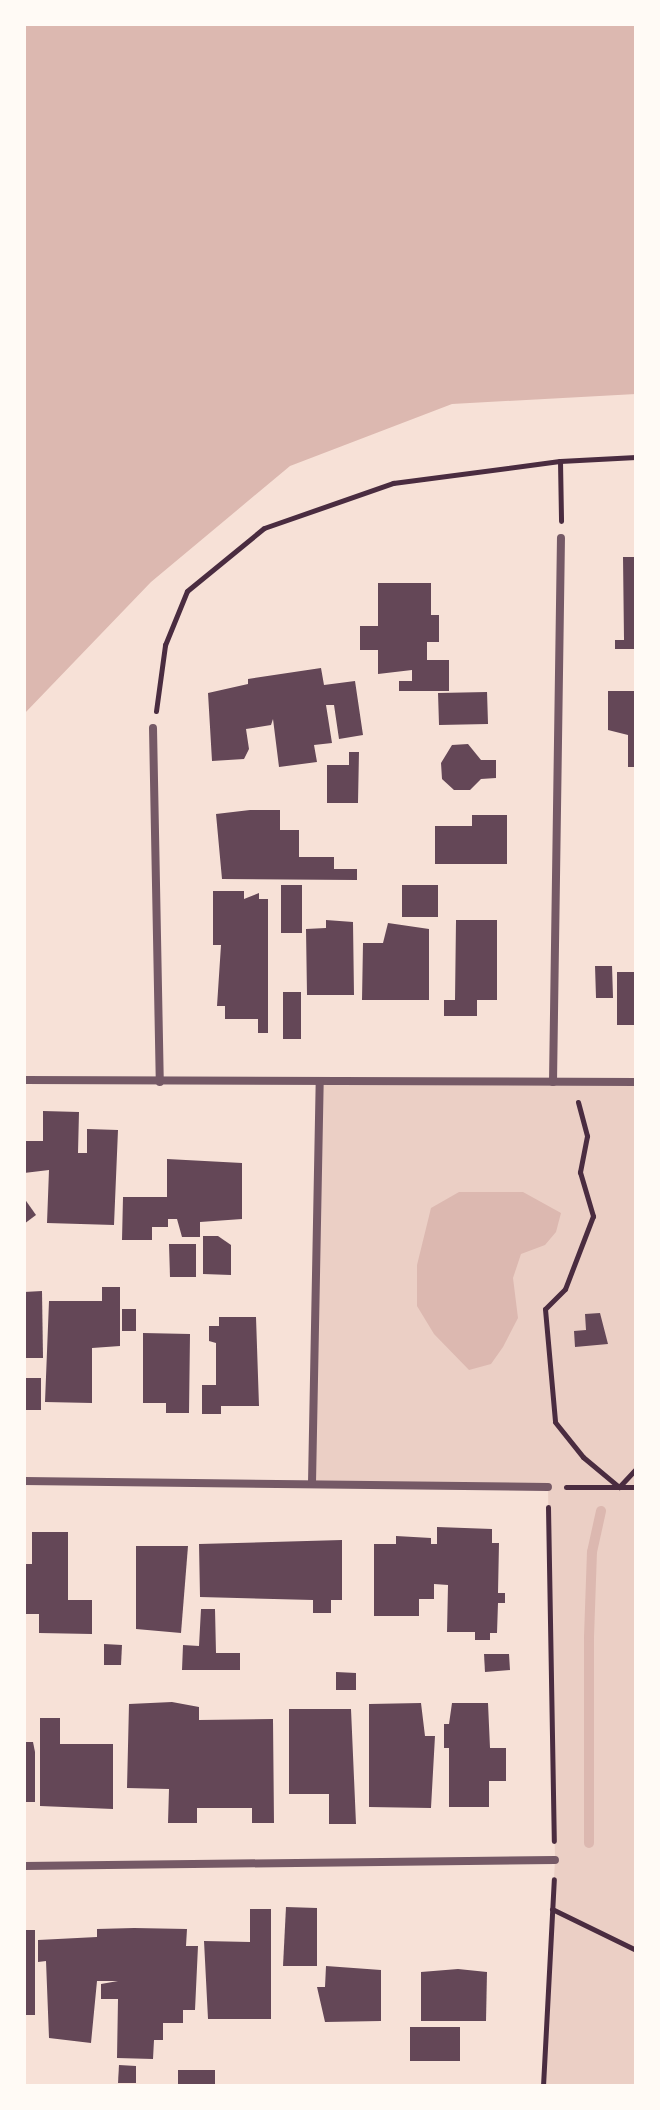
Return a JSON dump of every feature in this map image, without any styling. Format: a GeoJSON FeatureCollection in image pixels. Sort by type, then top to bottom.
{"type":"FeatureCollection","features":[{"type":"Feature","properties":{"kind":"street"},"geometry":{"type":"LineString","coordinates":[[553,1082],[561,538]]}},
{"type":"Feature","properties":{"kind":"street"},"geometry":{"type":"LineString","coordinates":[[153,728],[160,1082]]}},
{"type":"Feature","properties":{"kind":"street"},"geometry":{"type":"LineString","coordinates":[[24,1080],[636,1082]]}},
{"type":"Feature","properties":{"kind":"street"},"geometry":{"type":"LineString","coordinates":[[312,1483],[320,1081]]}},
{"type":"Feature","properties":{"kind":"street"},"geometry":{"type":"LineString","coordinates":[[24,1481],[548,1487]]}},
{"type":"Feature","properties":{"kind":"street"},"geometry":{"type":"LineString","coordinates":[[24,1866],[555,1860]]}},
{"type":"Feature","properties":{"kind":"path"},"geometry":{"type":"LineString","coordinates":[[153,728],[165,645],[187,591],[264,528],[393,483],[560,461],[636,457]]}},
{"type":"Feature","properties":{"kind":"path"},"geometry":{"type":"LineString","coordinates":[[560,461],[561,538]]}},
{"type":"Feature","properties":{"kind":"path"},"geometry":{"type":"LineString","coordinates":[[574,1082],[587,1136],[580,1172],[593,1216],[565,1289],[545,1309],[555,1422],[583,1457],[619,1487]]}},
{"type":"Feature","properties":{"kind":"path"},"geometry":{"type":"LineString","coordinates":[[619,1487],[636,1469]]}},
{"type":"Feature","properties":{"kind":"path"},"geometry":{"type":"LineString","coordinates":[[543,2086],[555,1860],[548,1487],[636,1487]]}},
{"type":"Feature","properties":{"kind":"path"},"geometry":{"type":"LineString","coordinates":[[552,1909],[636,1950]]}},
{"type":"Feature","properties":{"kind":"shaded area"},"geometry":{"type":"Polygon","coordinates":[[[24,24],[636,24],[636,394],[452,404],[290,466],[151,582],[24,714],[24,24]]]}},
{"type":"Feature","properties":{"kind":"shaded area"},"geometry":{"type":"Polygon","coordinates":[[[320,1081],[636,1082],[636,2086],[543,2086],[555,1860],[548,1488],[312,1483],[320,1081]]]}},
{"type":"Feature","properties":{"kind":"shaded area"},"geometry":{"type":"Polygon","coordinates":[[[459,1192],[523,1192],[561,1213],[556,1232],[545,1245],[521,1254],[513,1278],[518,1318],[503,1347],[491,1364],[469,1370],[434,1334],[417,1306],[417,1265],[431,1208],[459,1192]]]}},
{"type":"Feature","properties":{"kind":"building"},"geometry":{"type":"Polygon","coordinates":[[[623,557],[636,557],[636,649],[615,649],[615,640],[624,640],[623,557]]]}},
{"type":"Feature","properties":{"kind":"building"},"geometry":{"type":"Polygon","coordinates":[[[378,583],[431,583],[431,615],[439,615],[439,642],[427,642],[427,660],[449,660],[449,691],[399,691],[399,681],[412,681],[412,670],[378,674],[378,650],[360,650],[360,626],[378,626],[378,583]]]}},
{"type":"Feature","properties":{"kind":"building"},"geometry":{"type":"Polygon","coordinates":[[[321,668],[324,685],[355,681],[363,735],[339,739],[334,705],[326,705],[332,743],[314,745],[317,762],[279,767],[273,719],[271,725],[246,729],[249,749],[244,759],[212,761],[208,693],[248,684],[248,679],[321,668]]]}},
{"type":"Feature","properties":{"kind":"building"},"geometry":{"type":"Polygon","coordinates":[[[608,691],[636,691],[636,767],[628,767],[628,735],[608,730],[608,691]]]}},
{"type":"Feature","properties":{"kind":"building"},"geometry":{"type":"Polygon","coordinates":[[[487,692],[488,724],[439,725],[438,693],[487,692]]]}},
{"type":"Feature","properties":{"kind":"building"},"geometry":{"type":"Polygon","coordinates":[[[468,744],[481,760],[496,760],[496,778],[481,779],[470,790],[454,790],[442,779],[441,763],[452,745],[468,744]]]}},
{"type":"Feature","properties":{"kind":"building"},"geometry":{"type":"Polygon","coordinates":[[[349,752],[359,752],[358,803],[327,803],[327,765],[349,765],[349,752]]]}},
{"type":"Feature","properties":{"kind":"building"},"geometry":{"type":"Polygon","coordinates":[[[280,810],[280,830],[299,830],[299,857],[334,857],[334,869],[357,869],[357,880],[222,879],[216,814],[280,810]]]}},
{"type":"Feature","properties":{"kind":"building"},"geometry":{"type":"Polygon","coordinates":[[[472,815],[507,815],[507,864],[435,864],[435,826],[472,826],[472,815]]]}},
{"type":"Feature","properties":{"kind":"building"},"geometry":{"type":"Polygon","coordinates":[[[281,885],[302,885],[302,933],[281,933],[281,885]]]}},
{"type":"Feature","properties":{"kind":"building"},"geometry":{"type":"Polygon","coordinates":[[[402,885],[438,885],[438,917],[402,917],[402,885]]]}},
{"type":"Feature","properties":{"kind":"building"},"geometry":{"type":"Polygon","coordinates":[[[213,891],[244,891],[244,899],[259,893],[259,899],[268,899],[268,1033],[258,1033],[258,1019],[225,1019],[225,1006],[217,1006],[221,945],[213,945],[213,891]]]}},
{"type":"Feature","properties":{"kind":"building"},"geometry":{"type":"Polygon","coordinates":[[[326,920],[353,922],[354,995],[307,995],[306,929],[326,928],[326,920]]]}},
{"type":"Feature","properties":{"kind":"building"},"geometry":{"type":"Polygon","coordinates":[[[456,920],[497,920],[497,1000],[477,1000],[477,1016],[444,1016],[444,1000],[455,1000],[456,920]]]}},
{"type":"Feature","properties":{"kind":"building"},"geometry":{"type":"Polygon","coordinates":[[[388,923],[429,929],[429,1000],[362,1000],[363,943],[383,943],[388,923]]]}},
{"type":"Feature","properties":{"kind":"building"},"geometry":{"type":"Polygon","coordinates":[[[595,966],[612,966],[613,998],[596,998],[595,966]]]}},
{"type":"Feature","properties":{"kind":"building"},"geometry":{"type":"Polygon","coordinates":[[[617,972],[636,972],[636,1025],[617,1025],[617,972]]]}},
{"type":"Feature","properties":{"kind":"building"},"geometry":{"type":"Polygon","coordinates":[[[283,992],[301,992],[301,1039],[283,1039],[283,992]]]}},
{"type":"Feature","properties":{"kind":"building"},"geometry":{"type":"Polygon","coordinates":[[[43,1111],[79,1112],[78,1153],[87,1153],[87,1129],[118,1130],[114,1225],[47,1223],[49,1170],[24,1173],[24,1141],[43,1141],[43,1111]]]}},
{"type":"Feature","properties":{"kind":"building"},"geometry":{"type":"Polygon","coordinates":[[[167,1159],[242,1163],[242,1219],[200,1222],[200,1237],[182,1237],[177,1219],[168,1219],[168,1227],[152,1227],[152,1240],[122,1240],[123,1197],[167,1197],[167,1159]]]}},
{"type":"Feature","properties":{"kind":"building"},"geometry":{"type":"Polygon","coordinates":[[[24,1198],[36,1215],[24,1224],[24,1198]]]}},
{"type":"Feature","properties":{"kind":"building"},"geometry":{"type":"Polygon","coordinates":[[[203,1236],[218,1236],[231,1245],[231,1275],[203,1274],[203,1236]]]}},
{"type":"Feature","properties":{"kind":"building"},"geometry":{"type":"Polygon","coordinates":[[[169,1244],[196,1244],[196,1277],[170,1277],[169,1244]]]}},
{"type":"Feature","properties":{"kind":"building"},"geometry":{"type":"Polygon","coordinates":[[[102,1287],[120,1287],[120,1346],[92,1348],[92,1403],[45,1402],[49,1301],[102,1301],[102,1287]]]}},
{"type":"Feature","properties":{"kind":"building"},"geometry":{"type":"Polygon","coordinates":[[[42,1291],[43,1358],[24,1358],[24,1292],[42,1291]]]}},
{"type":"Feature","properties":{"kind":"building"},"geometry":{"type":"Polygon","coordinates":[[[122,1309],[136,1309],[136,1331],[122,1331],[122,1309]]]}},
{"type":"Feature","properties":{"kind":"building"},"geometry":{"type":"Polygon","coordinates":[[[600,1313],[608,1344],[575,1347],[574,1331],[586,1330],[585,1314],[600,1313]]]}},
{"type":"Feature","properties":{"kind":"building"},"geometry":{"type":"Polygon","coordinates":[[[219,1317],[256,1317],[259,1406],[221,1406],[221,1414],[202,1414],[202,1385],[216,1385],[216,1343],[209,1341],[209,1326],[219,1326],[219,1317]]]}},
{"type":"Feature","properties":{"kind":"building"},"geometry":{"type":"Polygon","coordinates":[[[143,1333],[190,1334],[189,1413],[166,1413],[166,1403],[143,1403],[143,1333]]]}},
{"type":"Feature","properties":{"kind":"building"},"geometry":{"type":"Polygon","coordinates":[[[26,1378],[41,1378],[41,1410],[26,1410],[26,1378]]]}},
{"type":"Feature","properties":{"kind":"building"},"geometry":{"type":"Polygon","coordinates":[[[437,1527],[492,1529],[492,1543],[499,1543],[498,1593],[505,1593],[505,1603],[498,1603],[497,1633],[490,1633],[490,1640],[475,1640],[475,1632],[447,1632],[448,1585],[434,1584],[434,1599],[419,1599],[419,1616],[374,1616],[374,1544],[396,1544],[396,1536],[431,1538],[431,1544],[437,1544],[437,1527]]]}},
{"type":"Feature","properties":{"kind":"building"},"geometry":{"type":"Polygon","coordinates":[[[32,1532],[68,1532],[68,1600],[92,1600],[92,1634],[39,1633],[39,1614],[24,1614],[24,1564],[32,1564],[32,1532]]]}},
{"type":"Feature","properties":{"kind":"building"},"geometry":{"type":"Polygon","coordinates":[[[342,1540],[342,1600],[331,1600],[331,1613],[313,1613],[313,1600],[200,1597],[199,1544],[342,1540]]]}},
{"type":"Feature","properties":{"kind":"building"},"geometry":{"type":"Polygon","coordinates":[[[136,1546],[188,1546],[181,1633],[136,1629],[136,1546]]]}},
{"type":"Feature","properties":{"kind":"building"},"geometry":{"type":"Polygon","coordinates":[[[201,1609],[215,1609],[216,1653],[240,1653],[240,1670],[182,1670],[183,1645],[199,1646],[201,1609]]]}},
{"type":"Feature","properties":{"kind":"building"},"geometry":{"type":"Polygon","coordinates":[[[104,1644],[122,1645],[121,1665],[104,1665],[104,1644]]]}},
{"type":"Feature","properties":{"kind":"building"},"geometry":{"type":"Polygon","coordinates":[[[484,1654],[509,1654],[510,1670],[485,1672],[484,1654]]]}},
{"type":"Feature","properties":{"kind":"building"},"geometry":{"type":"Polygon","coordinates":[[[336,1672],[356,1673],[356,1690],[336,1690],[336,1672]]]}},
{"type":"Feature","properties":{"kind":"building"},"geometry":{"type":"Polygon","coordinates":[[[172,1702],[199,1707],[199,1720],[273,1719],[274,1823],[252,1823],[252,1808],[197,1808],[197,1823],[168,1823],[169,1789],[127,1788],[129,1704],[172,1702]]]}},
{"type":"Feature","properties":{"kind":"building"},"geometry":{"type":"Polygon","coordinates":[[[421,1703],[425,1736],[435,1736],[431,1808],[369,1807],[369,1704],[421,1703]]]}},
{"type":"Feature","properties":{"kind":"building"},"geometry":{"type":"Polygon","coordinates":[[[452,1703],[488,1703],[490,1748],[506,1748],[506,1781],[489,1781],[489,1807],[449,1807],[449,1748],[444,1748],[444,1724],[449,1724],[452,1703]]]}},
{"type":"Feature","properties":{"kind":"building"},"geometry":{"type":"Polygon","coordinates":[[[289,1709],[351,1709],[356,1824],[329,1824],[329,1794],[289,1794],[289,1709]]]}},
{"type":"Feature","properties":{"kind":"building"},"geometry":{"type":"Polygon","coordinates":[[[40,1718],[60,1718],[60,1744],[113,1744],[113,1809],[40,1806],[40,1718]]]}},
{"type":"Feature","properties":{"kind":"building"},"geometry":{"type":"Polygon","coordinates":[[[24,1742],[33,1742],[35,1752],[35,1802],[24,1802],[24,1742]]]}},
{"type":"Feature","properties":{"kind":"building"},"geometry":{"type":"Polygon","coordinates":[[[286,1907],[317,1908],[317,1966],[283,1966],[286,1907]]]}},
{"type":"Feature","properties":{"kind":"building"},"geometry":{"type":"Polygon","coordinates":[[[250,1909],[271,1909],[271,2019],[208,2019],[204,1941],[250,1942],[250,1909]]]}},
{"type":"Feature","properties":{"kind":"building"},"geometry":{"type":"Polygon","coordinates":[[[97,1929],[187,1929],[186,1946],[198,1946],[195,2010],[183,2010],[183,2023],[163,2023],[163,2040],[154,2040],[153,2059],[117,2058],[118,1999],[101,1999],[101,1984],[118,1981],[97,1981],[91,2043],[49,2038],[46,1961],[38,1962],[38,1940],[97,1937],[97,1929]]]}},
{"type":"Feature","properties":{"kind":"building"},"geometry":{"type":"Polygon","coordinates":[[[24,1930],[35,1930],[35,2015],[24,2015],[24,1930]]]}},
{"type":"Feature","properties":{"kind":"building"},"geometry":{"type":"Polygon","coordinates":[[[326,1966],[381,1970],[381,2021],[325,2022],[317,1987],[325,1987],[326,1966]]]}},
{"type":"Feature","properties":{"kind":"building"},"geometry":{"type":"Polygon","coordinates":[[[458,1969],[487,1972],[486,2021],[421,2021],[421,1972],[458,1969]]]}},
{"type":"Feature","properties":{"kind":"building"},"geometry":{"type":"Polygon","coordinates":[[[410,2027],[460,2027],[460,2061],[410,2061],[410,2027]]]}},
{"type":"Feature","properties":{"kind":"building"},"geometry":{"type":"Polygon","coordinates":[[[119,2065],[136,2066],[136,2083],[118,2083],[119,2065]]]}},
{"type":"Feature","properties":{"kind":"building"},"geometry":{"type":"Polygon","coordinates":[[[178,2070],[215,2070],[215,2086],[178,2086],[178,2070]]]}},
{"type":"Feature","properties":{"kind":"waterway"},"geometry":{"type":"LineString","coordinates":[[589,1843],[592,1552],[601,1511]]}}]}
